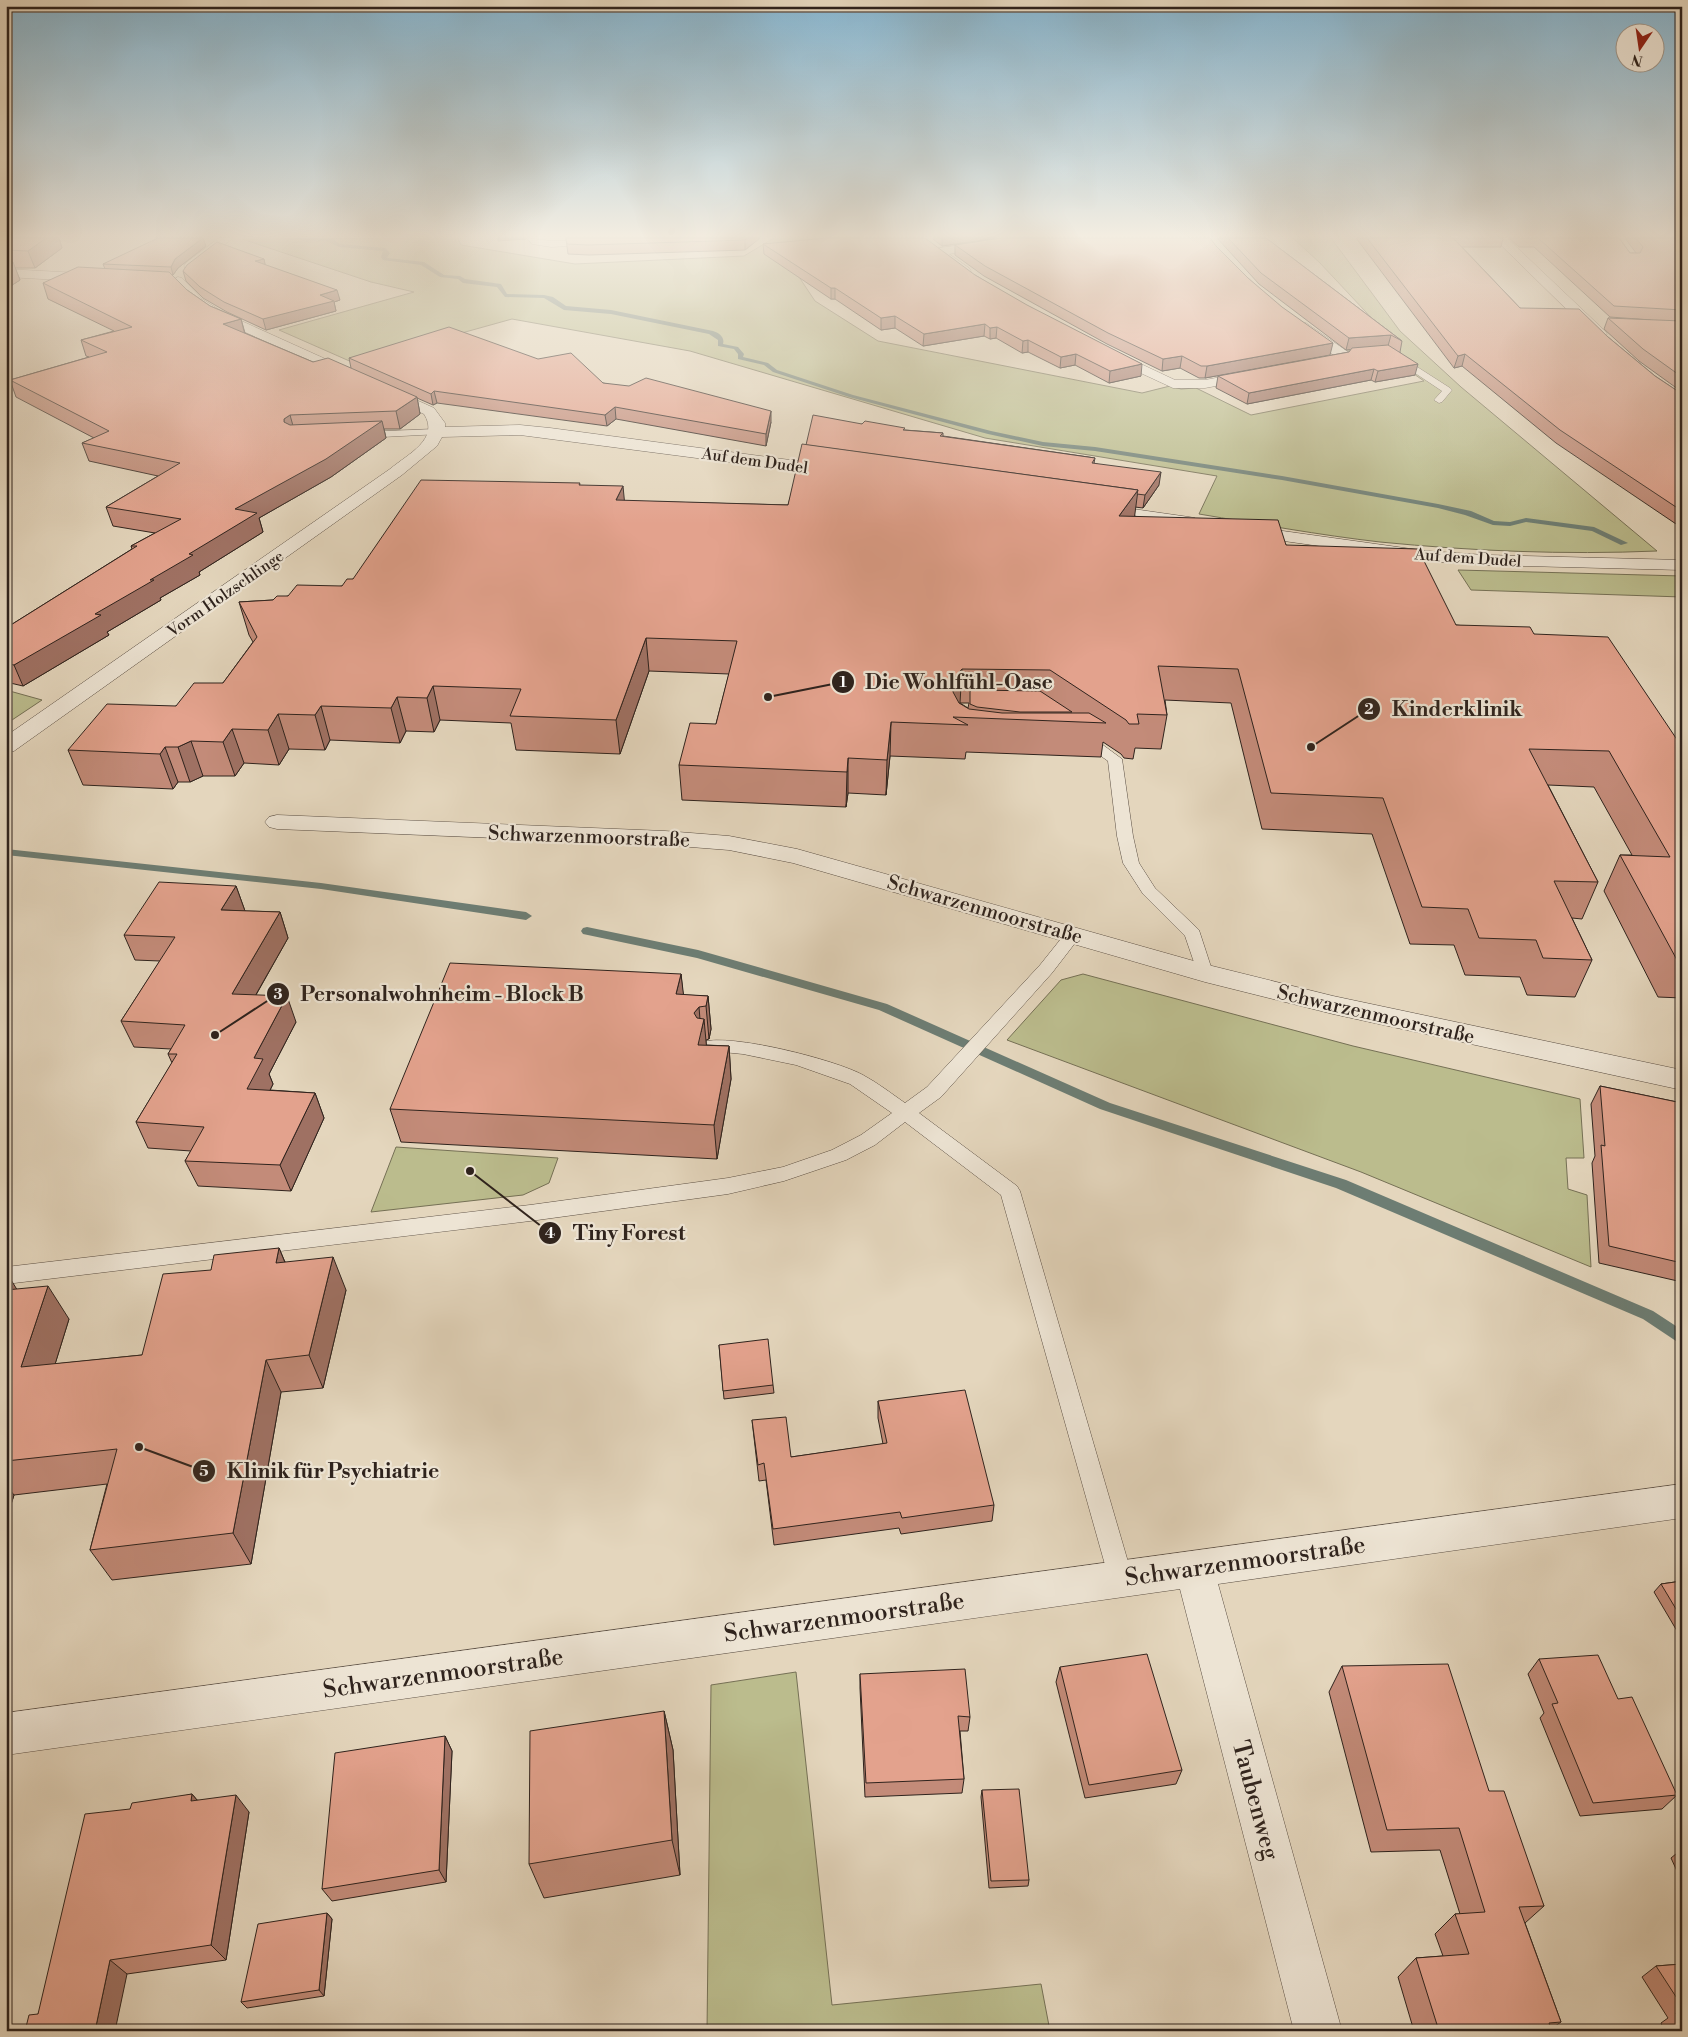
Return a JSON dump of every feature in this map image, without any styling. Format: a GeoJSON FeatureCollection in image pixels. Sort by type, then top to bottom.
{"type":"FeatureCollection","features":[{"type":"Feature","properties":{"kind":"street"},"geometry":{"type":"LineString","coordinates":[[258,333],[428,411],[437,423],[437,432]]}},
{"type":"Feature","properties":{"kind":"street"},"geometry":{"type":"LineString","coordinates":[[1292,368],[1341,359],[1348,354],[1314,333]]}},
{"type":"Feature","properties":{"kind":"street"},"geometry":{"type":"LineString","coordinates":[[1599,333],[1609,341]]}},
{"type":"Feature","properties":{"kind":"street"},"geometry":{"type":"LineString","coordinates":[[1100,349],[1166,381],[1182,385],[1205,384],[1263,373]]}},
{"type":"Feature","properties":{"kind":"street","name":"Auf dem Dudel"},"geometry":{"type":"LineString","coordinates":[[437,432],[520,430],[847,472]]}},
{"type":"Feature","properties":{"kind":"street","name":"Vorm Holzschlinge"},"geometry":{"type":"LineString","coordinates":[[6,746],[396,472],[432,444],[437,432]]}},
{"type":"Feature","properties":{"kind":"street"},"geometry":{"type":"LineString","coordinates":[[1080,506],[1207,525]]}},
{"type":"Feature","properties":{"kind":"street","name":"Auf dem Dudel"},"geometry":{"type":"LineString","coordinates":[[1226,528],[1426,556],[1495,560],[1682,565]]}},
{"type":"Feature","properties":{"kind":"street","name":"Schwarzenmoorstraße"},"geometry":{"type":"LineString","coordinates":[[277,822],[665,838],[729,843],[797,856],[1205,973],[1333,1005],[1682,1080]]}},
{"type":"Feature","properties":{"kind":"street","name":"Schwarzenmoorstraße"},"geometry":{"type":"LineString","coordinates":[[6,1734],[1682,1501]]}},
{"type":"Feature","properties":{"kind":"street","name":"Taubenweg"},"geometry":{"type":"LineString","coordinates":[[1194,1569],[1318,2031]]}},
{"type":"Feature","properties":{"kind":"lane"},"geometry":{"type":"LineString","coordinates":[[1388,351],[1447,390],[1440,400]]}},
{"type":"Feature","properties":{"kind":"lane"},"geometry":{"type":"LineString","coordinates":[[352,436],[437,432]]}},
{"type":"Feature","properties":{"kind":"lane"},"geometry":{"type":"LineString","coordinates":[[1072,736],[1090,742],[1115,759],[1125,836],[1131,863],[1149,890],[1193,934],[1205,973]]}},
{"type":"Feature","properties":{"kind":"lane"},"geometry":{"type":"LineString","coordinates":[[6,1276],[520,1214],[728,1186],[784,1174],[839,1155],[868,1140],[934,1092],[1046,969],[1074,934]]}},
{"type":"Feature","properties":{"kind":"lane"},"geometry":{"type":"LineString","coordinates":[[708,1046],[743,1048],[798,1059],[856,1079],[906,1113],[1010,1191],[1121,1579]]}},
{"type":"Feature","properties":{"kind":"green space"},"geometry":{"type":"Polygon","coordinates":[[[286,333],[462,333],[354,363],[286,333]]]}},
{"type":"Feature","properties":{"kind":"green space"},"geometry":{"type":"Polygon","coordinates":[[[590,333],[865,333],[878,341],[1142,393],[1170,386],[1181,389],[1196,388],[1251,415],[1424,381],[1388,356],[1360,359],[1343,347],[1394,342],[1386,333],[1402,333],[1461,387],[1657,551],[1553,552],[1415,545],[1334,536],[1199,514],[1217,476],[985,438],[690,351],[590,333]]]}},
{"type":"Feature","properties":{"kind":"green space"},"geometry":{"type":"Polygon","coordinates":[[[1458,570],[1682,576],[1682,597],[1471,590],[1458,570]]]}},
{"type":"Feature","properties":{"kind":"green space"},"geometry":{"type":"Polygon","coordinates":[[[6,690],[42,700],[6,724],[6,690]]]}},
{"type":"Feature","properties":{"kind":"green space"},"geometry":{"type":"Polygon","coordinates":[[[1083,974],[1353,1046],[1580,1099],[1584,1158],[1566,1158],[1568,1189],[1587,1195],[1591,1267],[1361,1172],[1007,1040],[1061,980],[1083,974]]]}},
{"type":"Feature","properties":{"kind":"green space"},"geometry":{"type":"Polygon","coordinates":[[[396,1147],[558,1158],[549,1183],[523,1195],[371,1212],[396,1147]]]}},
{"type":"Feature","properties":{"kind":"green space"},"geometry":{"type":"Polygon","coordinates":[[[796,1672],[832,2005],[1041,1984],[1050,2031],[707,2031],[711,1685],[796,1672]]]}},
{"type":"Feature","properties":{"kind":"building"},"geometry":{"type":"Polygon","coordinates":[[[108,333],[244,333],[313,362],[328,358],[417,397],[396,411],[290,415],[284,419],[284,422],[290,425],[382,421],[326,459],[235,509],[257,513],[189,554],[193,555],[150,580],[154,580],[95,614],[101,615],[14,665],[6,663],[6,628],[137,546],[131,546],[181,519],[106,507],[180,463],[82,443],[109,431],[10,380],[107,352],[81,340],[108,333]]]}},
{"type":"Feature","properties":{"kind":"building"},"geometry":{"type":"Polygon","coordinates":[[[429,333],[466,333],[538,359],[571,353],[603,383],[629,386],[646,378],[771,411],[766,434],[615,407],[605,415],[434,391],[431,394],[349,358],[429,333]]]}},
{"type":"Feature","properties":{"kind":"building"},"geometry":{"type":"Polygon","coordinates":[[[1008,333],[1082,333],[1142,364],[1110,371],[1076,354],[1061,357],[1028,340],[1023,341],[1008,333]]]}},
{"type":"Feature","properties":{"kind":"building"},"geometry":{"type":"Polygon","coordinates":[[[1108,333],[1319,333],[1333,343],[1207,366],[1201,366],[1182,356],[1163,359],[1108,333]]]}},
{"type":"Feature","properties":{"kind":"building"},"geometry":{"type":"Polygon","coordinates":[[[1342,333],[1392,333],[1402,341],[1391,335],[1349,338],[1342,333]]]}},
{"type":"Feature","properties":{"kind":"building"},"geometry":{"type":"Polygon","coordinates":[[[1440,333],[1604,333],[1655,376],[1682,394],[1682,511],[1560,430],[1465,354],[1458,356],[1440,333]]]}},
{"type":"Feature","properties":{"kind":"building"},"geometry":{"type":"Polygon","coordinates":[[[1625,333],[1682,333],[1682,377],[1643,349],[1625,333]]]}},
{"type":"Feature","properties":{"kind":"building"},"geometry":{"type":"Polygon","coordinates":[[[1388,345],[1418,364],[1378,371],[1374,369],[1249,393],[1218,376],[1349,352],[1352,348],[1388,345]]]}},
{"type":"Feature","properties":{"kind":"building"},"geometry":{"type":"Polygon","coordinates":[[[813,415],[862,424],[865,421],[905,428],[903,430],[943,433],[940,436],[1095,458],[1092,463],[1161,472],[1145,495],[1137,494],[1138,490],[806,445],[813,415]]]}},
{"type":"Feature","properties":{"kind":"building"},"geometry":{"type":"Polygon","coordinates":[[[802,444],[1138,490],[1119,516],[1278,520],[1286,545],[1418,549],[1456,625],[1530,627],[1534,634],[1608,637],[1682,747],[1682,960],[1677,960],[1620,855],[1670,857],[1609,751],[1529,749],[1598,882],[1554,881],[1592,960],[1543,958],[1536,940],[1479,938],[1468,909],[1422,907],[1383,798],[1271,793],[1238,669],[1158,666],[1167,715],[1137,714],[1139,724],[1129,724],[1126,720],[1050,670],[962,669],[953,679],[953,692],[959,703],[969,709],[1002,713],[1089,713],[1106,723],[953,717],[968,725],[891,722],[887,760],[848,758],[847,772],[679,765],[690,723],[716,724],[737,641],[646,638],[616,720],[510,716],[521,689],[433,686],[427,698],[397,697],[391,708],[321,706],[315,715],[278,714],[268,730],[232,729],[223,742],[191,741],[178,747],[165,747],[160,754],[68,750],[107,704],[176,706],[194,683],[223,683],[257,637],[239,602],[273,600],[277,596],[288,596],[297,585],[342,586],[347,579],[353,579],[421,480],[580,483],[579,485],[623,486],[616,500],[788,505],[802,444]]]}},
{"type":"Feature","properties":{"kind":"building"},"geometry":{"type":"Polygon","coordinates":[[[971,690],[1040,691],[1072,712],[1020,712],[977,707],[970,704],[971,690]]]}},
{"type":"Feature","properties":{"kind":"building"},"geometry":{"type":"Polygon","coordinates":[[[159,882],[236,886],[221,910],[280,912],[232,994],[287,996],[254,1058],[263,1059],[247,1089],[315,1093],[280,1165],[185,1161],[204,1127],[136,1122],[177,1054],[168,1054],[185,1025],[121,1021],[175,937],[124,935],[159,882]]]}},
{"type":"Feature","properties":{"kind":"building"},"geometry":{"type":"Polygon","coordinates":[[[450,963],[681,974],[676,994],[708,996],[706,1006],[699,1007],[694,1013],[697,1018],[704,1019],[698,1045],[729,1046],[714,1125],[390,1109],[450,963]]]}},
{"type":"Feature","properties":{"kind":"building"},"geometry":{"type":"Polygon","coordinates":[[[1600,1086],[1682,1103],[1682,1263],[1609,1246],[1601,1145],[1605,1146],[1600,1086]]]}},
{"type":"Feature","properties":{"kind":"building"},"geometry":{"type":"Polygon","coordinates":[[[279,1248],[276,1263],[333,1257],[309,1355],[266,1360],[233,1533],[90,1550],[117,1449],[6,1461],[6,1290],[48,1286],[21,1367],[142,1355],[163,1274],[211,1270],[214,1255],[279,1248]]]}},
{"type":"Feature","properties":{"kind":"building"},"geometry":{"type":"Polygon","coordinates":[[[768,1339],[773,1385],[723,1391],[719,1345],[768,1339]]]}},
{"type":"Feature","properties":{"kind":"building"},"geometry":{"type":"Polygon","coordinates":[[[965,1390],[994,1505],[902,1518],[900,1512],[773,1529],[764,1463],[758,1465],[752,1420],[786,1417],[791,1457],[887,1443],[878,1401],[965,1390]]]}},
{"type":"Feature","properties":{"kind":"building"},"geometry":{"type":"Polygon","coordinates":[[[1682,1581],[1682,1619],[1661,1584],[1682,1581]]]}},
{"type":"Feature","properties":{"kind":"building"},"geometry":{"type":"Polygon","coordinates":[[[1147,1654],[1182,1770],[1089,1785],[1060,1667],[1147,1654]]]}},
{"type":"Feature","properties":{"kind":"building"},"geometry":{"type":"Polygon","coordinates":[[[1598,1655],[1618,1699],[1632,1697],[1677,1795],[1593,1803],[1552,1704],[1558,1703],[1539,1659],[1598,1655]]]}},
{"type":"Feature","properties":{"kind":"building"},"geometry":{"type":"Polygon","coordinates":[[[1448,1664],[1489,1791],[1504,1791],[1544,1906],[1519,1907],[1561,2022],[1549,2023],[1552,2031],[1439,2031],[1416,1958],[1469,1954],[1455,1914],[1485,1912],[1459,1828],[1387,1830],[1342,1666],[1448,1664]]]}},
{"type":"Feature","properties":{"kind":"building"},"geometry":{"type":"Polygon","coordinates":[[[965,1669],[970,1717],[958,1716],[964,1779],[866,1783],[860,1674],[965,1669]]]}},
{"type":"Feature","properties":{"kind":"building"},"geometry":{"type":"Polygon","coordinates":[[[664,1711],[672,1840],[529,1864],[530,1731],[664,1711]]]}},
{"type":"Feature","properties":{"kind":"building"},"geometry":{"type":"Polygon","coordinates":[[[445,1736],[439,1870],[322,1889],[335,1753],[445,1736]]]}},
{"type":"Feature","properties":{"kind":"building"},"geometry":{"type":"Polygon","coordinates":[[[1019,1789],[1029,1880],[991,1881],[982,1790],[1019,1789]]]}},
{"type":"Feature","properties":{"kind":"building"},"geometry":{"type":"Polygon","coordinates":[[[192,1794],[191,1801],[236,1795],[211,1945],[110,1960],[95,2031],[25,2031],[29,2015],[38,2014],[85,1814],[130,1809],[132,1803],[192,1794]]]}},
{"type":"Feature","properties":{"kind":"building"},"geometry":{"type":"Polygon","coordinates":[[[327,1913],[319,1990],[241,2002],[258,1924],[327,1913]]]}},
{"type":"Feature","properties":{"kind":"building"},"geometry":{"type":"Polygon","coordinates":[[[1682,1964],[1682,2006],[1656,1966],[1682,1964]]]}},
{"type":"Feature","properties":{"kind":"building"},"geometry":{"type":"Polygon","coordinates":[[[1682,2012],[1682,2027],[1676,2013],[1682,2012]]]}},
{"type":"Feature","properties":{"kind":"building"},"geometry":{"type":"Polygon","coordinates":[[[1223,2028],[1224,2031],[1185,2031],[1223,2028]]]}},
{"type":"Feature","properties":{"kind":"waterway"},"geometry":{"type":"LineString","coordinates":[[714,333],[721,340],[720,345],[736,348],[741,354],[740,358],[766,364],[775,371],[851,396],[990,433],[1043,444],[1095,449],[1282,478],[1438,506],[1468,513],[1493,523],[1510,524],[1526,520],[1594,529],[1624,543]]}},
{"type":"Feature","properties":{"kind":"waterway"},"geometry":{"type":"LineString","coordinates":[[6,852],[321,886],[526,916]]}},
{"type":"Feature","properties":{"kind":"waterway"},"geometry":{"type":"LineString","coordinates":[[587,931],[698,954],[883,1007],[1105,1106],[1341,1184],[1648,1315],[1682,1339]]}},
{"type":"Feature","properties":{"kind":"place","name":"Die Wohlfühl-Oase"},"geometry":{"type":"Point","coordinates":[768,697]}},
{"type":"Feature","properties":{"kind":"place","name":"Kinderklinik"},"geometry":{"type":"Point","coordinates":[1311,747]}},
{"type":"Feature","properties":{"kind":"place","name":"Personalwohnheim - Block B"},"geometry":{"type":"Point","coordinates":[215,1035]}},
{"type":"Feature","properties":{"kind":"place","name":"Tiny Forest"},"geometry":{"type":"Point","coordinates":[470,1171]}},
{"type":"Feature","properties":{"kind":"place","name":"Klinik für Psychiatrie"},"geometry":{"type":"Point","coordinates":[139,1447]}}]}
